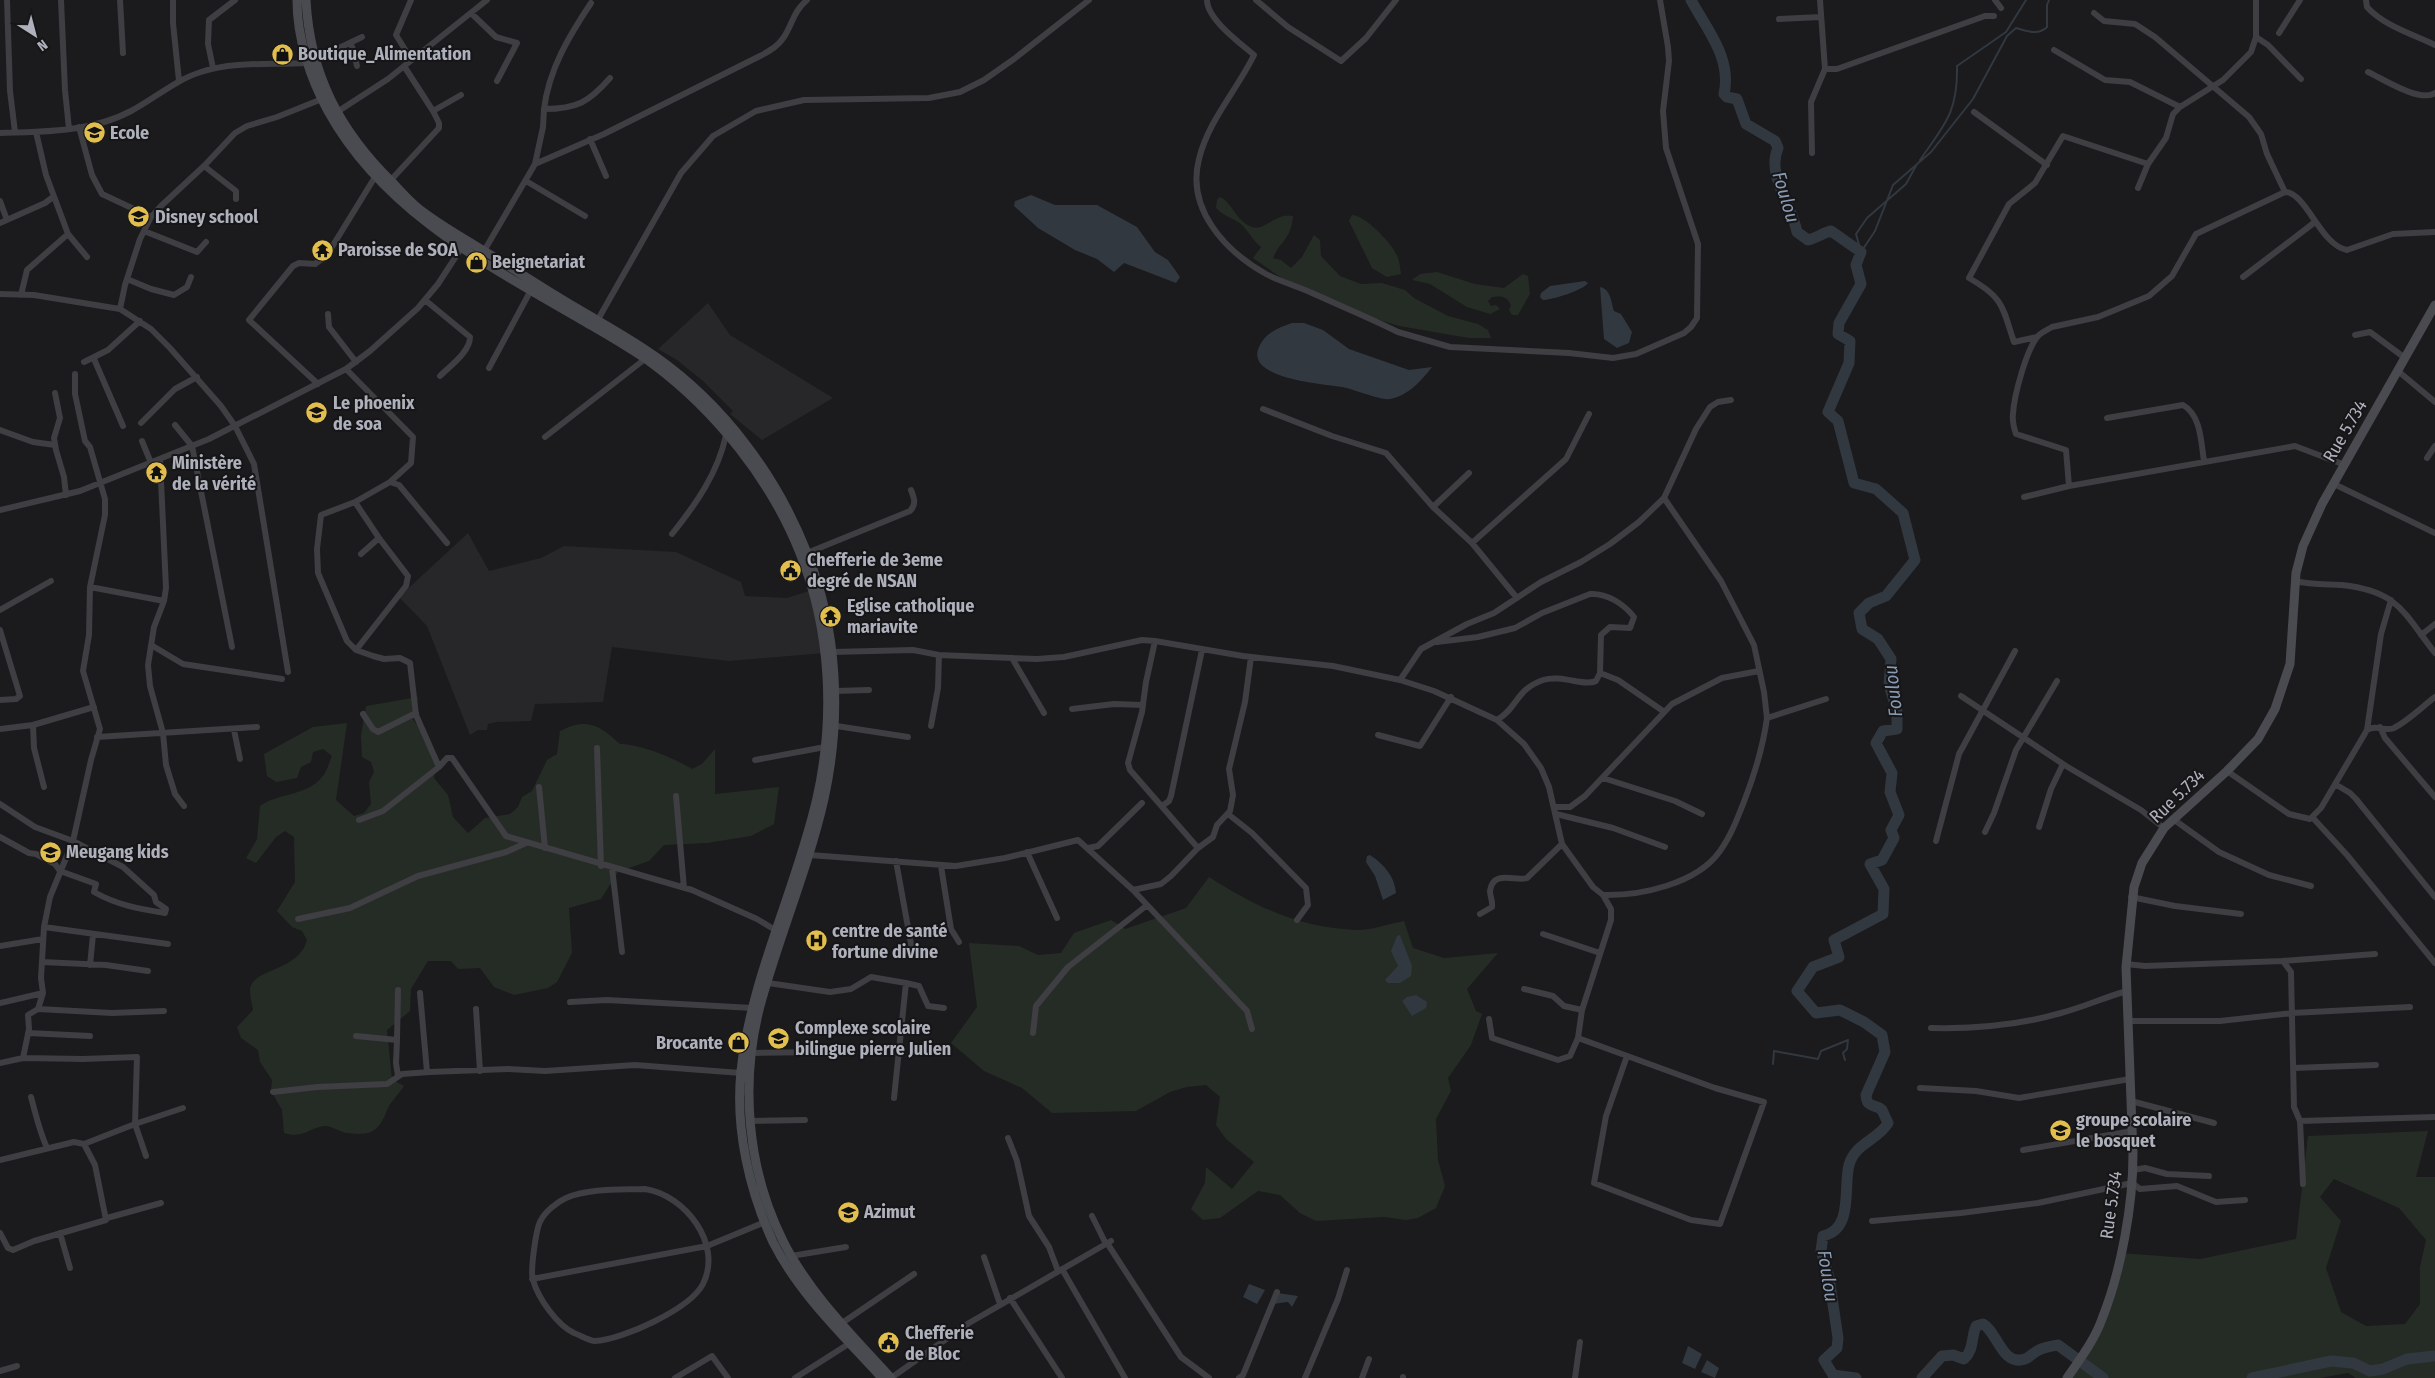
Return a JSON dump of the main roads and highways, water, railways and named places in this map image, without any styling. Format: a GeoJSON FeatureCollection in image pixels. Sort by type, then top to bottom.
{"type":"FeatureCollection","features":[{"type":"Feature","properties":{"kind":"main road"},"geometry":{"type":"LineString","coordinates":[[297,0],[311,62],[322,99],[348,144],[375,177],[414,214],[464,244],[484,251],[596,323],[665,364],[697,390],[738,434],[771,480],[807,553],[821,597],[832,652],[835,691],[825,797],[810,855],[760,1008],[749,1070],[750,1121],[759,1180],[773,1218],[791,1256],[842,1323],[891,1378]]}},
{"type":"Feature","properties":{"kind":"main road"},"geometry":{"type":"LineString","coordinates":[[306,0],[311,62],[337,112],[365,154],[418,209],[464,244],[531,290],[596,323],[690,396],[726,435],[765,483],[781,510],[801,555],[816,606],[826,653],[831,725],[825,747],[815,805],[753,1008],[741,1073],[741,1122],[751,1181],[765,1222],[791,1273],[882,1378]]}},
{"type":"Feature","properties":{"kind":"main road","name":"Rue 5.734"},"geometry":{"type":"LineString","coordinates":[[2067,1378],[2086,1351],[2102,1319],[2121,1253],[2132,1183],[2126,964],[2131,897],[2142,863],[2164,828],[2228,771],[2258,739],[2275,709],[2290,664],[2295,581],[2303,546],[2334,484],[2435,305]]}},
{"type":"Feature","properties":{"kind":"waterway","name":"Foulou"},"geometry":{"type":"LineString","coordinates":[[1691,0],[1711,33],[1721,56],[1726,81],[1724,94],[1727,97],[1737,99],[1746,124],[1775,141],[1778,148],[1775,158],[1777,179],[1797,232],[1808,240],[1831,231],[1861,252],[1856,265],[1861,284],[1839,323],[1838,334],[1850,341],[1849,363],[1828,412],[1838,421],[1854,483],[1876,489],[1903,513],[1915,560],[1886,596],[1869,603],[1859,613],[1862,629],[1878,639],[1891,659],[1889,685],[1897,711],[1897,729],[1883,731],[1876,743],[1892,773],[1890,792],[1899,815],[1891,830],[1894,838],[1882,860],[1870,864],[1884,889],[1883,914],[1834,940],[1839,957],[1813,967],[1797,991],[1816,1013],[1840,1010],[1864,1022],[1882,1035],[1885,1052],[1866,1095],[1869,1104],[1882,1110],[1888,1123],[1879,1134],[1861,1147],[1852,1158],[1847,1174],[1843,1217],[1833,1232],[1823,1236],[1821,1251],[1829,1277],[1838,1338],[1837,1348],[1824,1360],[1833,1375],[1856,1378]]}},
{"type":"Feature","properties":{"kind":"waterway"},"geometry":{"type":"LineString","coordinates":[[1920,160],[1948,117],[1955,95],[1957,66],[2006,32],[2026,0]]}},
{"type":"Feature","properties":{"kind":"waterway"},"geometry":{"type":"LineString","coordinates":[[1861,252],[1875,231],[1893,185],[1931,152],[1973,99],[2007,36],[2016,28],[2036,32],[2047,27],[2047,5],[2049,0]]}},
{"type":"Feature","properties":{"kind":"waterway"},"geometry":{"type":"LineString","coordinates":[[1861,252],[1856,234],[1867,218],[1906,184],[1917,164]]}},
{"type":"Feature","properties":{"kind":"waterway"},"geometry":{"type":"LineString","coordinates":[[1773,1064],[1774,1051],[1818,1059],[1821,1051],[1848,1040],[1847,1049],[1843,1053],[1845,1060]]}},
{"type":"Feature","properties":{"kind":"waterway","name":"Foulou"},"geometry":{"type":"LineString","coordinates":[[1922,1378],[1942,1356],[1953,1355],[1964,1359],[1971,1348],[1976,1326],[1983,1324],[2011,1358],[2017,1360],[2025,1359],[2041,1349],[2058,1345],[2103,1378]]}},
{"type":"Feature","properties":{"kind":"waterway","name":"Foulou"},"geometry":{"type":"LineString","coordinates":[[2252,1378],[2331,1361],[2353,1363],[2370,1371],[2383,1369],[2407,1359],[2435,1356]]}},
{"type":"Feature","properties":{"kind":"place","name":"Boutique_Alimentation"},"geometry":{"type":"Point","coordinates":[282,54]}},
{"type":"Feature","properties":{"kind":"place","name":"Ecole"},"geometry":{"type":"Point","coordinates":[94,133]}},
{"type":"Feature","properties":{"kind":"place","name":"Disney school"},"geometry":{"type":"Point","coordinates":[139,217]}},
{"type":"Feature","properties":{"kind":"place","name":"Paroisse de SOA"},"geometry":{"type":"Point","coordinates":[322,250]}},
{"type":"Feature","properties":{"kind":"place","name":"Beignetariat"},"geometry":{"type":"Point","coordinates":[476,262]}},
{"type":"Feature","properties":{"kind":"place","name":"Le phoenix de soa"},"geometry":{"type":"Point","coordinates":[317,413]}},
{"type":"Feature","properties":{"kind":"place","name":"Ministère de la vérité"},"geometry":{"type":"Point","coordinates":[156,473]}},
{"type":"Feature","properties":{"kind":"place","name":"Chefferie de 3eme degré de NSAN"},"geometry":{"type":"Point","coordinates":[791,570]}},
{"type":"Feature","properties":{"kind":"place","name":"Eglise catholique mariavite"},"geometry":{"type":"Point","coordinates":[831,616]}},
{"type":"Feature","properties":{"kind":"place","name":"Meugang kids"},"geometry":{"type":"Point","coordinates":[50,852]}},
{"type":"Feature","properties":{"kind":"place","name":"centre de santé fortune divine"},"geometry":{"type":"Point","coordinates":[816,941]}},
{"type":"Feature","properties":{"kind":"place","name":"Complexe scolaire bilingue pierre Julien"},"geometry":{"type":"Point","coordinates":[779,1038]}},
{"type":"Feature","properties":{"kind":"place","name":"Brocante"},"geometry":{"type":"Point","coordinates":[739,1043]}},
{"type":"Feature","properties":{"kind":"place","name":"groupe scolaire le bosquet"},"geometry":{"type":"Point","coordinates":[2060,1130]}},
{"type":"Feature","properties":{"kind":"place","name":"Azimut"},"geometry":{"type":"Point","coordinates":[848,1212]}},
{"type":"Feature","properties":{"kind":"place","name":"Chefferie de Bloc"},"geometry":{"type":"Point","coordinates":[889,1343]}}]}
